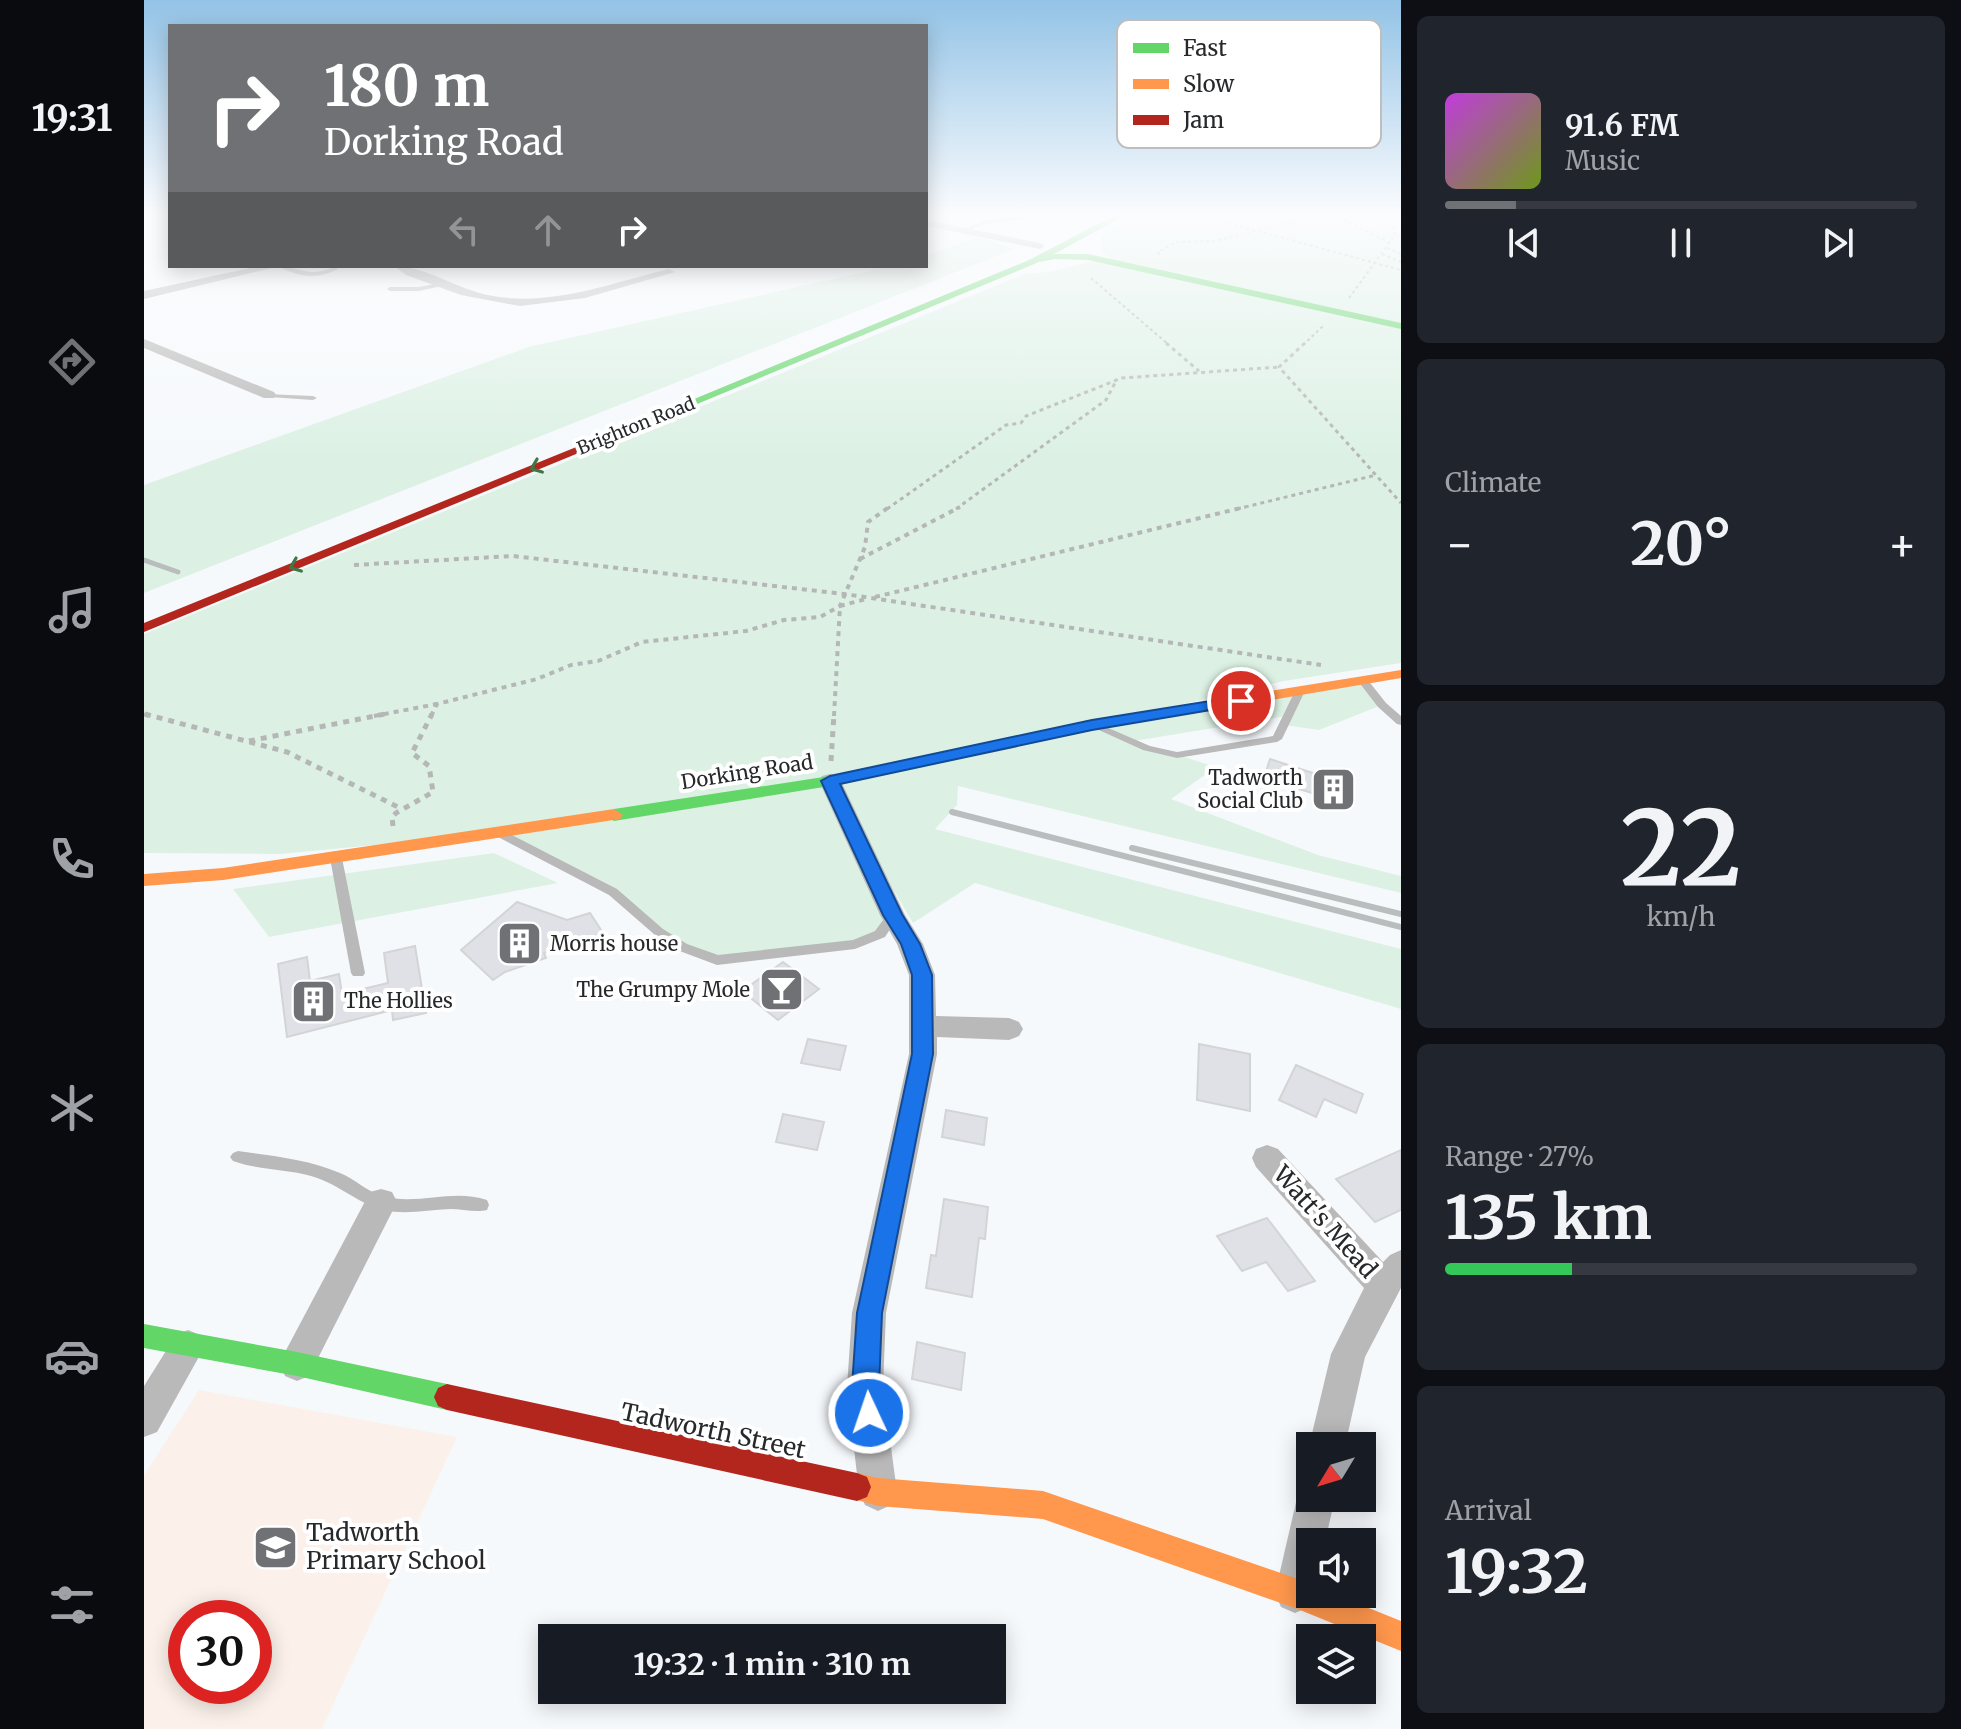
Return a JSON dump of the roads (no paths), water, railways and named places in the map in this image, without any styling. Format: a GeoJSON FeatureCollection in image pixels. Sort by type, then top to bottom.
{"type":"FeatureCollection","features":[{"type":"Feature","properties":{"kind":"main road","name":"Brighton Road"},"geometry":{"type":"LineString","coordinates":[[159,602],[932,295]]}},
{"type":"Feature","properties":{"kind":"main road","name":"Brighton Road"},"geometry":{"type":"LineString","coordinates":[[144,628],[938,295]]}},
{"type":"Feature","properties":{"kind":"main road"},"geometry":{"type":"LineString","coordinates":[[1260,295],[1401,326]]}},
{"type":"Feature","properties":{"kind":"main road","name":"Dorking Road"},"geometry":{"type":"LineString","coordinates":[[144,880],[223,874],[336,858],[830,781],[1092,725],[1401,674]]}},
{"type":"Feature","properties":{"kind":"main road","name":"Tadworth Street"},"geometry":{"type":"LineString","coordinates":[[144,1336],[297,1364],[878,1492],[1043,1505],[1295,1593],[1401,1636]]}},
{"type":"Feature","properties":{"kind":"street"},"geometry":{"type":"LineString","coordinates":[[478,295],[498,301],[546,301],[573,295]]}},
{"type":"Feature","properties":{"kind":"street"},"geometry":{"type":"LineString","coordinates":[[144,343],[269,395]]}},
{"type":"Feature","properties":{"kind":"street"},"geometry":{"type":"LineString","coordinates":[[830,781],[893,915],[910,944],[922,975],[923,1054],[869,1313],[865,1387],[878,1492]]}},
{"type":"Feature","properties":{"kind":"street"},"geometry":{"type":"LineString","coordinates":[[923,1026],[1009,1029]]}},
{"type":"Feature","properties":{"kind":"street","name":"Watt's Mead"},"geometry":{"type":"LineString","coordinates":[[1267,1158],[1392,1275]]}},
{"type":"Feature","properties":{"kind":"street"},"geometry":{"type":"LineString","coordinates":[[297,1364],[381,1202]]}},
{"type":"Feature","properties":{"kind":"street"},"geometry":{"type":"LineString","coordinates":[[1330,1432],[1348,1354],[1392,1275]]}},
{"type":"Feature","properties":{"kind":"street"},"geometry":{"type":"LineString","coordinates":[[144,1419],[188,1346]]}},
{"type":"Feature","properties":{"kind":"street"},"geometry":{"type":"LineString","coordinates":[[1295,1593],[1313,1512]]}},
{"type":"Feature","properties":{"kind":"lane"},"geometry":{"type":"LineString","coordinates":[[269,395],[313,398]]}},
{"type":"Feature","properties":{"kind":"lane"},"geometry":{"type":"LineString","coordinates":[[1363,681],[1401,722]]}},
{"type":"Feature","properties":{"kind":"lane"},"geometry":{"type":"LineString","coordinates":[[1092,725],[1147,748],[1177,755],[1277,739],[1300,691]]}},
{"type":"Feature","properties":{"kind":"lane"},"geometry":{"type":"LineString","coordinates":[[501,833],[613,892],[659,932],[682,947],[717,960],[855,944],[880,934],[893,915]]}},
{"type":"Feature","properties":{"kind":"lane"},"geometry":{"type":"LineString","coordinates":[[336,858],[358,973]]}},
{"type":"Feature","properties":{"kind":"lane"},"geometry":{"type":"LineString","coordinates":[[238,1157],[311,1168],[381,1202],[421,1205],[463,1200],[481,1205]]}},
{"type":"Feature","properties":{"kind":"railway"},"geometry":{"type":"LineString","coordinates":[[144,560],[178,572]]}},
{"type":"Feature","properties":{"kind":"railway"},"geometry":{"type":"LineString","coordinates":[[952,812],[1401,927]]}},
{"type":"Feature","properties":{"kind":"railway"},"geometry":{"type":"LineString","coordinates":[[1132,848],[1401,914]]}},
{"type":"Feature","properties":{"kind":"place","name":"Tadworth Social Club"},"geometry":{"type":"Point","coordinates":[1334,790]}},
{"type":"Feature","properties":{"kind":"place","name":"Morris house"},"geometry":{"type":"Point","coordinates":[519,944]}},
{"type":"Feature","properties":{"kind":"place","name":"The Grumpy Mole"},"geometry":{"type":"Point","coordinates":[781,990]}},
{"type":"Feature","properties":{"kind":"place","name":"The Hollies"},"geometry":{"type":"Point","coordinates":[313,1001]}},
{"type":"Feature","properties":{"kind":"place","name":"Tadworth Primary School"},"geometry":{"type":"Point","coordinates":[275,1547]}}]}
